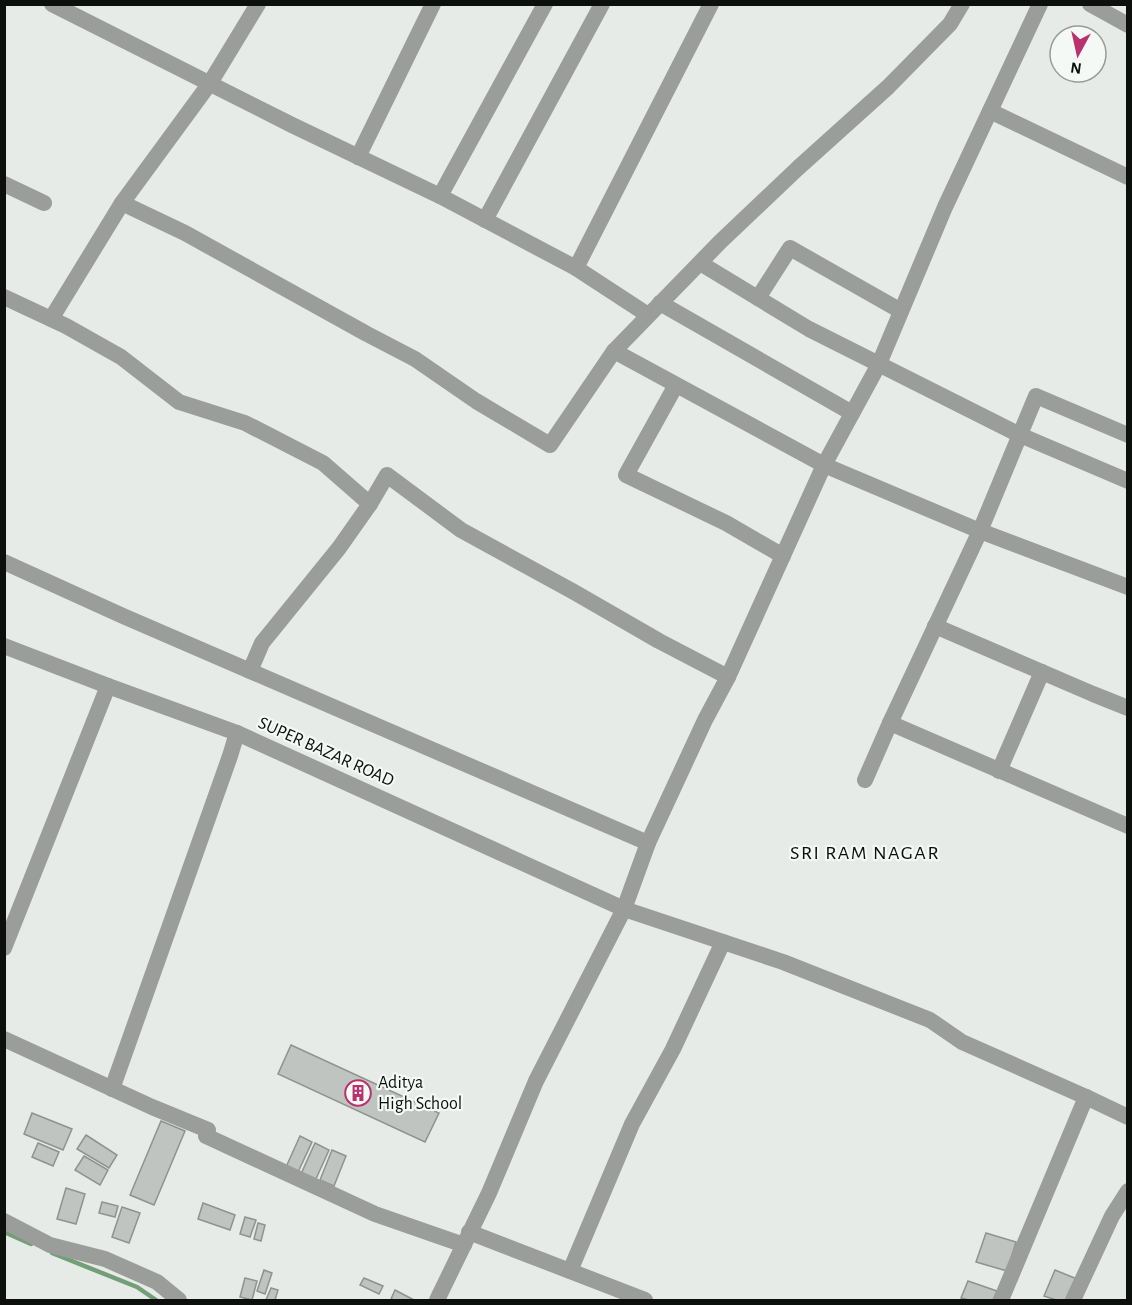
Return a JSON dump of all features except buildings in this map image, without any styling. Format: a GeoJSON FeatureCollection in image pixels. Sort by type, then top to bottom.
{"type":"FeatureCollection","features":[{"type":"Feature","properties":{"kind":"street"},"geometry":{"type":"LineString","coordinates":[[52,4],[210,84],[441,196],[576,268],[648,315]]}},
{"type":"Feature","properties":{"kind":"street"},"geometry":{"type":"LineString","coordinates":[[51,319],[122,203],[210,84],[258,4]]}},
{"type":"Feature","properties":{"kind":"street"},"geometry":{"type":"LineString","coordinates":[[358,157],[434,4]]}},
{"type":"Feature","properties":{"kind":"street"},"geometry":{"type":"LineString","coordinates":[[441,196],[545,4]]}},
{"type":"Feature","properties":{"kind":"street"},"geometry":{"type":"LineString","coordinates":[[485,220],[602,4]]}},
{"type":"Feature","properties":{"kind":"street"},"geometry":{"type":"LineString","coordinates":[[576,268],[711,4]]}},
{"type":"Feature","properties":{"kind":"street"},"geometry":{"type":"LineString","coordinates":[[122,203],[185,233],[415,359],[476,401],[550,445],[614,351],[720,242],[888,87],[951,24],[962,4]]}},
{"type":"Feature","properties":{"kind":"street"},"geometry":{"type":"LineString","coordinates":[[437,1300],[489,1193],[536,1081],[624,909],[648,843],[705,720],[728,677],[824,465],[879,364],[945,207],[1040,4]]}},
{"type":"Feature","properties":{"kind":"street"},"geometry":{"type":"LineString","coordinates":[[1090,4],[1128,26]]}},
{"type":"Feature","properties":{"kind":"street"},"geometry":{"type":"LineString","coordinates":[[990,111],[1128,177]]}},
{"type":"Feature","properties":{"kind":"street"},"geometry":{"type":"LineString","coordinates":[[4,184],[44,203]]}},
{"type":"Feature","properties":{"kind":"street"},"geometry":{"type":"LineString","coordinates":[[758,298],[790,248],[901,311]]}},
{"type":"Feature","properties":{"kind":"street"},"geometry":{"type":"LineString","coordinates":[[700,263],[809,329],[1020,435],[1128,481]]}},
{"type":"Feature","properties":{"kind":"street"},"geometry":{"type":"LineString","coordinates":[[4,297],[51,319],[121,357],[179,402],[245,423],[323,463],[370,504]]}},
{"type":"Feature","properties":{"kind":"street"},"geometry":{"type":"LineString","coordinates":[[660,303],[852,413]]}},
{"type":"Feature","properties":{"kind":"street"},"geometry":{"type":"LineString","coordinates":[[614,351],[824,465],[980,531],[1128,587]]}},
{"type":"Feature","properties":{"kind":"street"},"geometry":{"type":"LineString","coordinates":[[676,385],[626,476],[726,523],[783,555]]}},
{"type":"Feature","properties":{"kind":"street"},"geometry":{"type":"LineString","coordinates":[[865,780],[980,531],[1036,396],[1128,435]]}},
{"type":"Feature","properties":{"kind":"street"},"geometry":{"type":"LineString","coordinates":[[250,671],[262,643],[339,548],[387,475],[461,530],[728,677]]}},
{"type":"Feature","properties":{"kind":"street"},"geometry":{"type":"LineString","coordinates":[[4,562],[123,616],[648,843]]}},
{"type":"Feature","properties":{"kind":"street"},"geometry":{"type":"LineString","coordinates":[[935,626],[1128,708]]}},
{"type":"Feature","properties":{"kind":"street","name":"SUPER BAZAR ROAD"},"geometry":{"type":"LineString","coordinates":[[4,646],[108,687],[237,733],[624,909],[783,962],[930,1020],[962,1042],[1128,1117]]}},
{"type":"Feature","properties":{"kind":"street"},"geometry":{"type":"LineString","coordinates":[[999,771],[1042,672]]}},
{"type":"Feature","properties":{"kind":"street"},"geometry":{"type":"LineString","coordinates":[[4,948],[108,687]]}},
{"type":"Feature","properties":{"kind":"street"},"geometry":{"type":"LineString","coordinates":[[890,723],[1128,826]]}},
{"type":"Feature","properties":{"kind":"street"},"geometry":{"type":"LineString","coordinates":[[112,1089],[237,733]]}},
{"type":"Feature","properties":{"kind":"street"},"geometry":{"type":"LineString","coordinates":[[570,1271],[632,1124],[673,1049],[723,942]]}},
{"type":"Feature","properties":{"kind":"street"},"geometry":{"type":"LineString","coordinates":[[4,1039],[208,1130],[207,1136],[375,1214],[570,1271],[645,1300]]}},
{"type":"Feature","properties":{"kind":"street"},"geometry":{"type":"LineString","coordinates":[[1001,1300],[1086,1097]]}},
{"type":"Feature","properties":{"kind":"street"},"geometry":{"type":"LineString","coordinates":[[1074,1300],[1112,1216],[1128,1191]]}},
{"type":"Feature","properties":{"kind":"street"},"geometry":{"type":"LineString","coordinates":[[4,1221],[50,1245],[105,1259],[157,1282],[179,1300]]}},
{"type":"Feature","properties":{"kind":"waterway"},"geometry":{"type":"LineString","coordinates":[[4,1232],[31,1244]]}},
{"type":"Feature","properties":{"kind":"waterway"},"geometry":{"type":"LineString","coordinates":[[52,1253],[137,1287],[156,1300]]}},
{"type":"Feature","properties":{"kind":"place","name":"Aditya High School"},"geometry":{"type":"Point","coordinates":[358,1093]}},
{"type":"Feature","properties":{"kind":"district","name":"SRI RAM NAGAR"},"geometry":{"type":"Point","coordinates":[865,853]}}]}
